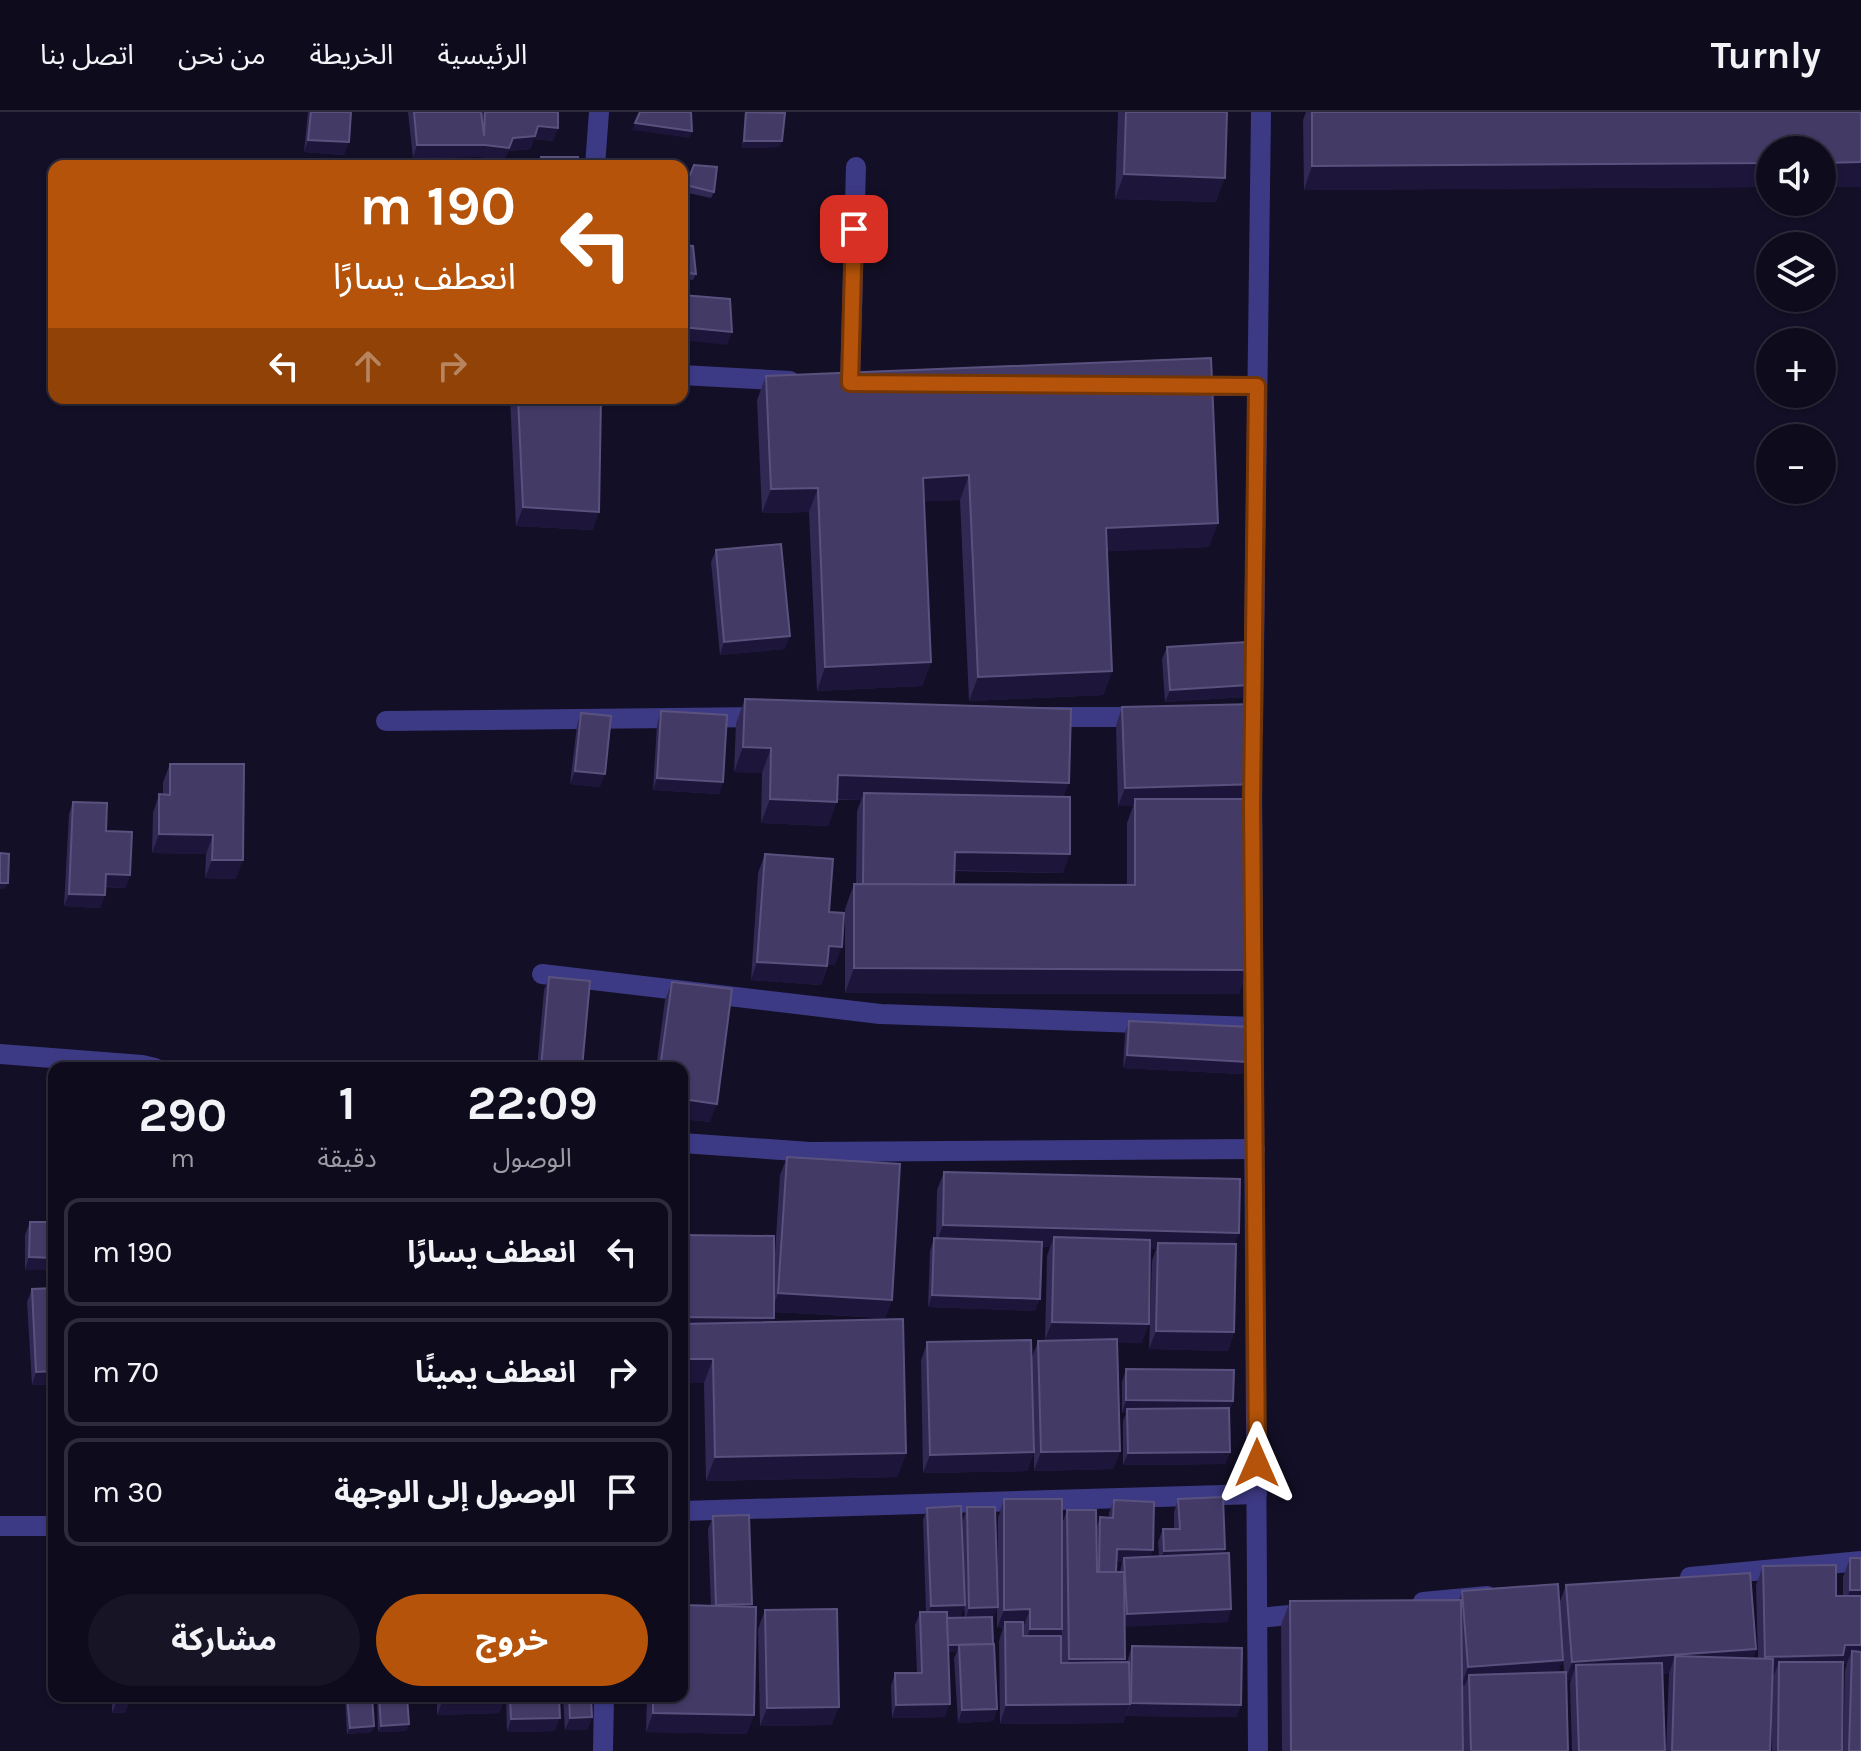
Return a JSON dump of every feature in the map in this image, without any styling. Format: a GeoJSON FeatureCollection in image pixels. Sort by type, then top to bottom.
{"type":"FeatureCollection","features":[{"type":"Feature","properties":{"kind":"street"},"geometry":{"type":"LineString","coordinates":[[595,160],[599,112]]}},
{"type":"Feature","properties":{"kind":"street"},"geometry":{"type":"LineString","coordinates":[[1258,1751],[1252,753],[1245,718],[1257,386],[1261,112]]}},
{"type":"Feature","properties":{"kind":"street"},"geometry":{"type":"LineString","coordinates":[[850,383],[856,167]]}},
{"type":"Feature","properties":{"kind":"street"},"geometry":{"type":"LineString","coordinates":[[688,375],[804,382]]}},
{"type":"Feature","properties":{"kind":"street"},"geometry":{"type":"LineString","coordinates":[[1163,386],[1257,386]]}},
{"type":"Feature","properties":{"kind":"street"},"geometry":{"type":"LineString","coordinates":[[386,721],[779,717]]}},
{"type":"Feature","properties":{"kind":"street"},"geometry":{"type":"LineString","coordinates":[[1031,717],[1158,717]]}},
{"type":"Feature","properties":{"kind":"street"},"geometry":{"type":"LineString","coordinates":[[542,974],[880,1014],[1254,1027]]}},
{"type":"Feature","properties":{"kind":"street"},"geometry":{"type":"LineString","coordinates":[[0,1054],[90,1062]]}},
{"type":"Feature","properties":{"kind":"street"},"geometry":{"type":"LineString","coordinates":[[688,1143],[810,1152],[1255,1149]]}},
{"type":"Feature","properties":{"kind":"street"},"geometry":{"type":"LineString","coordinates":[[688,1511],[1257,1494]]}},
{"type":"Feature","properties":{"kind":"street"},"geometry":{"type":"LineString","coordinates":[[0,1526],[48,1526]]}},
{"type":"Feature","properties":{"kind":"street"},"geometry":{"type":"LineString","coordinates":[[1670,1579],[1861,1561]]}},
{"type":"Feature","properties":{"kind":"street"},"geometry":{"type":"LineString","coordinates":[[1401,1604],[1512,1594]]}},
{"type":"Feature","properties":{"kind":"street"},"geometry":{"type":"LineString","coordinates":[[1258,1618],[1337,1610]]}},
{"type":"Feature","properties":{"kind":"street"},"geometry":{"type":"LineString","coordinates":[[603,1751],[604,1702]]}},
{"type":"Feature","properties":{"kind":"building"},"geometry":{"type":"Polygon","coordinates":[[[311,112],[351,112],[349,142],[308,140],[311,112]]]}},
{"type":"Feature","properties":{"kind":"building"},"geometry":{"type":"Polygon","coordinates":[[[414,112],[481,112],[484,136],[485,112],[558,112],[558,128],[538,126],[535,136],[513,138],[509,148],[417,145],[414,112]]]}},
{"type":"Feature","properties":{"kind":"building"},"geometry":{"type":"Polygon","coordinates":[[[640,112],[691,112],[692,131],[635,123],[640,112]]]}},
{"type":"Feature","properties":{"kind":"building"},"geometry":{"type":"Polygon","coordinates":[[[746,112],[785,113],[782,141],[744,141],[746,112]]]}},
{"type":"Feature","properties":{"kind":"building"},"geometry":{"type":"Polygon","coordinates":[[[1126,112],[1227,112],[1225,178],[1124,174],[1126,112]]]}},
{"type":"Feature","properties":{"kind":"building"},"geometry":{"type":"Polygon","coordinates":[[[1312,112],[1861,112],[1861,162],[1836,163],[1836,136],[1756,136],[1756,163],[1312,166],[1312,112]]]}},
{"type":"Feature","properties":{"kind":"building"},"geometry":{"type":"Polygon","coordinates":[[[541,157],[578,157],[578,160],[541,160],[541,157]]]}},
{"type":"Feature","properties":{"kind":"building"},"geometry":{"type":"Polygon","coordinates":[[[694,165],[717,167],[714,192],[688,186],[694,165]]]}},
{"type":"Feature","properties":{"kind":"building"},"geometry":{"type":"Polygon","coordinates":[[[688,246],[693,246],[696,274],[688,273],[688,246]]]}},
{"type":"Feature","properties":{"kind":"building"},"geometry":{"type":"Polygon","coordinates":[[[688,296],[730,299],[732,332],[688,328],[688,296]]]}},
{"type":"Feature","properties":{"kind":"building"},"geometry":{"type":"Polygon","coordinates":[[[1211,358],[1218,523],[1106,528],[1112,671],[978,677],[969,475],[923,478],[931,662],[825,667],[818,488],[771,489],[766,376],[1211,358]]]}},
{"type":"Feature","properties":{"kind":"building"},"geometry":{"type":"Polygon","coordinates":[[[518,404],[601,404],[599,512],[523,507],[518,404]]]}},
{"type":"Feature","properties":{"kind":"building"},"geometry":{"type":"Polygon","coordinates":[[[781,544],[790,636],[724,642],[716,550],[781,544]]]}},
{"type":"Feature","properties":{"kind":"building"},"geometry":{"type":"Polygon","coordinates":[[[1247,642],[1249,685],[1170,690],[1167,647],[1247,642]]]}},
{"type":"Feature","properties":{"kind":"building"},"geometry":{"type":"Polygon","coordinates":[[[745,699],[1071,709],[1069,783],[838,775],[837,802],[770,799],[771,748],[743,747],[745,699]]]}},
{"type":"Feature","properties":{"kind":"building"},"geometry":{"type":"Polygon","coordinates":[[[1256,704],[1258,784],[1125,788],[1122,707],[1256,704]]]}},
{"type":"Feature","properties":{"kind":"building"},"geometry":{"type":"Polygon","coordinates":[[[661,711],[727,715],[723,782],[657,778],[661,711]]]}},
{"type":"Feature","properties":{"kind":"building"},"geometry":{"type":"Polygon","coordinates":[[[581,713],[611,716],[605,774],[575,771],[581,713]]]}},
{"type":"Feature","properties":{"kind":"building"},"geometry":{"type":"Polygon","coordinates":[[[170,764],[244,764],[243,860],[212,860],[213,835],[159,834],[159,794],[170,795],[170,764]]]}},
{"type":"Feature","properties":{"kind":"building"},"geometry":{"type":"Polygon","coordinates":[[[864,793],[1070,797],[1070,854],[955,852],[954,885],[863,884],[864,793]]]}},
{"type":"Feature","properties":{"kind":"building"},"geometry":{"type":"Polygon","coordinates":[[[1135,799],[1247,799],[1247,970],[854,968],[854,884],[1135,885],[1135,799]]]}},
{"type":"Feature","properties":{"kind":"building"},"geometry":{"type":"Polygon","coordinates":[[[73,802],[107,803],[106,831],[132,832],[130,875],[106,874],[105,895],[69,894],[73,802]]]}},
{"type":"Feature","properties":{"kind":"building"},"geometry":{"type":"Polygon","coordinates":[[[0,853],[9,854],[8,883],[0,883],[0,853]]]}},
{"type":"Feature","properties":{"kind":"building"},"geometry":{"type":"Polygon","coordinates":[[[765,854],[833,859],[829,912],[844,913],[842,947],[829,946],[827,966],[757,962],[765,854]]]}},
{"type":"Feature","properties":{"kind":"building"},"geometry":{"type":"Polygon","coordinates":[[[549,977],[590,981],[583,1062],[542,1062],[549,977]]]}},
{"type":"Feature","properties":{"kind":"building"},"geometry":{"type":"Polygon","coordinates":[[[672,982],[732,989],[717,1104],[688,1100],[688,1062],[661,1062],[672,982]]]}},
{"type":"Feature","properties":{"kind":"building"},"geometry":{"type":"Polygon","coordinates":[[[1129,1021],[1249,1027],[1247,1062],[1127,1055],[1129,1021]]]}},
{"type":"Feature","properties":{"kind":"building"},"geometry":{"type":"Polygon","coordinates":[[[787,1157],[900,1164],[892,1300],[778,1293],[787,1157]]]}},
{"type":"Feature","properties":{"kind":"building"},"geometry":{"type":"Polygon","coordinates":[[[944,1172],[1240,1179],[1239,1233],[943,1225],[944,1172]]]}},
{"type":"Feature","properties":{"kind":"building"},"geometry":{"type":"Polygon","coordinates":[[[30,1222],[48,1222],[48,1258],[29,1257],[30,1222]]]}},
{"type":"Feature","properties":{"kind":"building"},"geometry":{"type":"Polygon","coordinates":[[[688,1235],[774,1236],[774,1318],[688,1317],[688,1235]]]}},
{"type":"Feature","properties":{"kind":"building"},"geometry":{"type":"Polygon","coordinates":[[[1054,1237],[1150,1240],[1149,1324],[1052,1322],[1054,1237]]]}},
{"type":"Feature","properties":{"kind":"building"},"geometry":{"type":"Polygon","coordinates":[[[934,1238],[1042,1242],[1040,1299],[932,1295],[934,1238]]]}},
{"type":"Feature","properties":{"kind":"building"},"geometry":{"type":"Polygon","coordinates":[[[1158,1243],[1236,1244],[1234,1332],[1156,1331],[1158,1243]]]}},
{"type":"Feature","properties":{"kind":"building"},"geometry":{"type":"Polygon","coordinates":[[[48,1288],[48,1371],[36,1372],[32,1289],[48,1288]]]}},
{"type":"Feature","properties":{"kind":"building"},"geometry":{"type":"Polygon","coordinates":[[[903,1319],[906,1453],[715,1457],[713,1359],[688,1359],[688,1324],[903,1319]]]}},
{"type":"Feature","properties":{"kind":"building"},"geometry":{"type":"Polygon","coordinates":[[[1117,1339],[1120,1451],[1041,1452],[1038,1341],[1117,1339]]]}},
{"type":"Feature","properties":{"kind":"building"},"geometry":{"type":"Polygon","coordinates":[[[1031,1340],[1034,1452],[930,1455],[927,1342],[1031,1340]]]}},
{"type":"Feature","properties":{"kind":"building"},"geometry":{"type":"Polygon","coordinates":[[[1126,1369],[1234,1370],[1233,1401],[1126,1400],[1126,1369]]]}},
{"type":"Feature","properties":{"kind":"building"},"geometry":{"type":"Polygon","coordinates":[[[1229,1408],[1230,1452],[1128,1453],[1127,1409],[1229,1408]]]}},
{"type":"Feature","properties":{"kind":"building"},"geometry":{"type":"Polygon","coordinates":[[[1223,1497],[1225,1549],[1164,1551],[1163,1529],[1180,1529],[1178,1499],[1223,1497]]]}},
{"type":"Feature","properties":{"kind":"building"},"geometry":{"type":"Polygon","coordinates":[[[1004,1499],[1062,1499],[1062,1629],[1030,1629],[1030,1609],[1004,1610],[1004,1499]]]}},
{"type":"Feature","properties":{"kind":"building"},"geometry":{"type":"Polygon","coordinates":[[[1114,1500],[1154,1502],[1153,1550],[1117,1549],[1116,1572],[1099,1572],[1100,1517],[1113,1518],[1114,1500]]]}},
{"type":"Feature","properties":{"kind":"building"},"geometry":{"type":"Polygon","coordinates":[[[961,1506],[965,1605],[931,1606],[927,1508],[961,1506]]]}},
{"type":"Feature","properties":{"kind":"building"},"geometry":{"type":"Polygon","coordinates":[[[967,1507],[995,1507],[998,1607],[969,1608],[967,1507]]]}},
{"type":"Feature","properties":{"kind":"building"},"geometry":{"type":"Polygon","coordinates":[[[1067,1510],[1096,1510],[1097,1572],[1124,1572],[1125,1659],[1069,1659],[1067,1510]]]}},
{"type":"Feature","properties":{"kind":"building"},"geometry":{"type":"Polygon","coordinates":[[[749,1515],[752,1604],[716,1605],[713,1516],[749,1515]]]}},
{"type":"Feature","properties":{"kind":"building"},"geometry":{"type":"Polygon","coordinates":[[[1229,1553],[1231,1609],[1127,1614],[1124,1558],[1229,1553]]]}},
{"type":"Feature","properties":{"kind":"building"},"geometry":{"type":"Polygon","coordinates":[[[1850,1558],[1861,1558],[1861,1590],[1850,1590],[1850,1558]]]}},
{"type":"Feature","properties":{"kind":"building"},"geometry":{"type":"Polygon","coordinates":[[[1836,1565],[1836,1596],[1861,1596],[1861,1645],[1845,1645],[1843,1655],[1765,1657],[1763,1566],[1836,1565]]]}},
{"type":"Feature","properties":{"kind":"building"},"geometry":{"type":"Polygon","coordinates":[[[1750,1573],[1756,1649],[1572,1662],[1566,1585],[1750,1573]]]}},
{"type":"Feature","properties":{"kind":"building"},"geometry":{"type":"Polygon","coordinates":[[[1558,1584],[1563,1660],[1468,1667],[1462,1591],[1558,1584]]]}},
{"type":"Feature","properties":{"kind":"building"},"geometry":{"type":"Polygon","coordinates":[[[1461,1600],[1463,1751],[1291,1751],[1290,1601],[1461,1600]]]}},
{"type":"Feature","properties":{"kind":"building"},"geometry":{"type":"Polygon","coordinates":[[[688,1605],[756,1607],[754,1715],[653,1713],[653,1702],[688,1702],[688,1605]]]}},
{"type":"Feature","properties":{"kind":"building"},"geometry":{"type":"Polygon","coordinates":[[[837,1609],[839,1707],[767,1708],[765,1610],[837,1609]]]}},
{"type":"Feature","properties":{"kind":"building"},"geometry":{"type":"Polygon","coordinates":[[[920,1612],[947,1612],[950,1704],[896,1705],[895,1673],[922,1673],[920,1612]]]}},
{"type":"Feature","properties":{"kind":"building"},"geometry":{"type":"Polygon","coordinates":[[[992,1617],[993,1644],[948,1645],[947,1618],[992,1617]]]}},
{"type":"Feature","properties":{"kind":"building"},"geometry":{"type":"Polygon","coordinates":[[[1005,1622],[1023,1622],[1023,1636],[1061,1636],[1061,1663],[1129,1662],[1130,1704],[1006,1705],[1005,1622]]]}},
{"type":"Feature","properties":{"kind":"building"},"geometry":{"type":"Polygon","coordinates":[[[994,1644],[997,1709],[962,1710],[959,1645],[994,1644]]]}},
{"type":"Feature","properties":{"kind":"building"},"geometry":{"type":"Polygon","coordinates":[[[1132,1646],[1242,1648],[1241,1705],[1131,1703],[1132,1646]]]}},
{"type":"Feature","properties":{"kind":"building"},"geometry":{"type":"Polygon","coordinates":[[[1852,1651],[1861,1652],[1861,1751],[1849,1751],[1852,1651]]]}},
{"type":"Feature","properties":{"kind":"building"},"geometry":{"type":"Polygon","coordinates":[[[1675,1656],[1773,1659],[1770,1751],[1672,1751],[1675,1656]]]}},
{"type":"Feature","properties":{"kind":"building"},"geometry":{"type":"Polygon","coordinates":[[[1779,1662],[1843,1662],[1842,1751],[1778,1751],[1779,1662]]]}},
{"type":"Feature","properties":{"kind":"building"},"geometry":{"type":"Polygon","coordinates":[[[1662,1663],[1665,1751],[1579,1751],[1576,1665],[1662,1663]]]}},
{"type":"Feature","properties":{"kind":"building"},"geometry":{"type":"Polygon","coordinates":[[[1566,1672],[1568,1751],[1471,1751],[1469,1675],[1566,1672]]]}},
{"type":"Feature","properties":{"kind":"building"},"geometry":{"type":"Polygon","coordinates":[[[348,1702],[372,1702],[374,1726],[350,1728],[348,1702]]]}},
{"type":"Feature","properties":{"kind":"building"},"geometry":{"type":"Polygon","coordinates":[[[379,1702],[407,1702],[409,1724],[381,1726],[379,1702]]]}},
{"type":"Feature","properties":{"kind":"building"},"geometry":{"type":"Polygon","coordinates":[[[510,1702],[559,1702],[560,1718],[511,1719],[510,1702]]]}},
{"type":"Feature","properties":{"kind":"building"},"geometry":{"type":"Polygon","coordinates":[[[569,1702],[591,1702],[592,1717],[570,1718],[569,1702]]]}},
{"type":"Feature","properties":{"kind":"route"},"geometry":{"type":"LineString","coordinates":[[854,229],[850,383],[1257,386],[1252,803],[1257,1463]]}}]}
